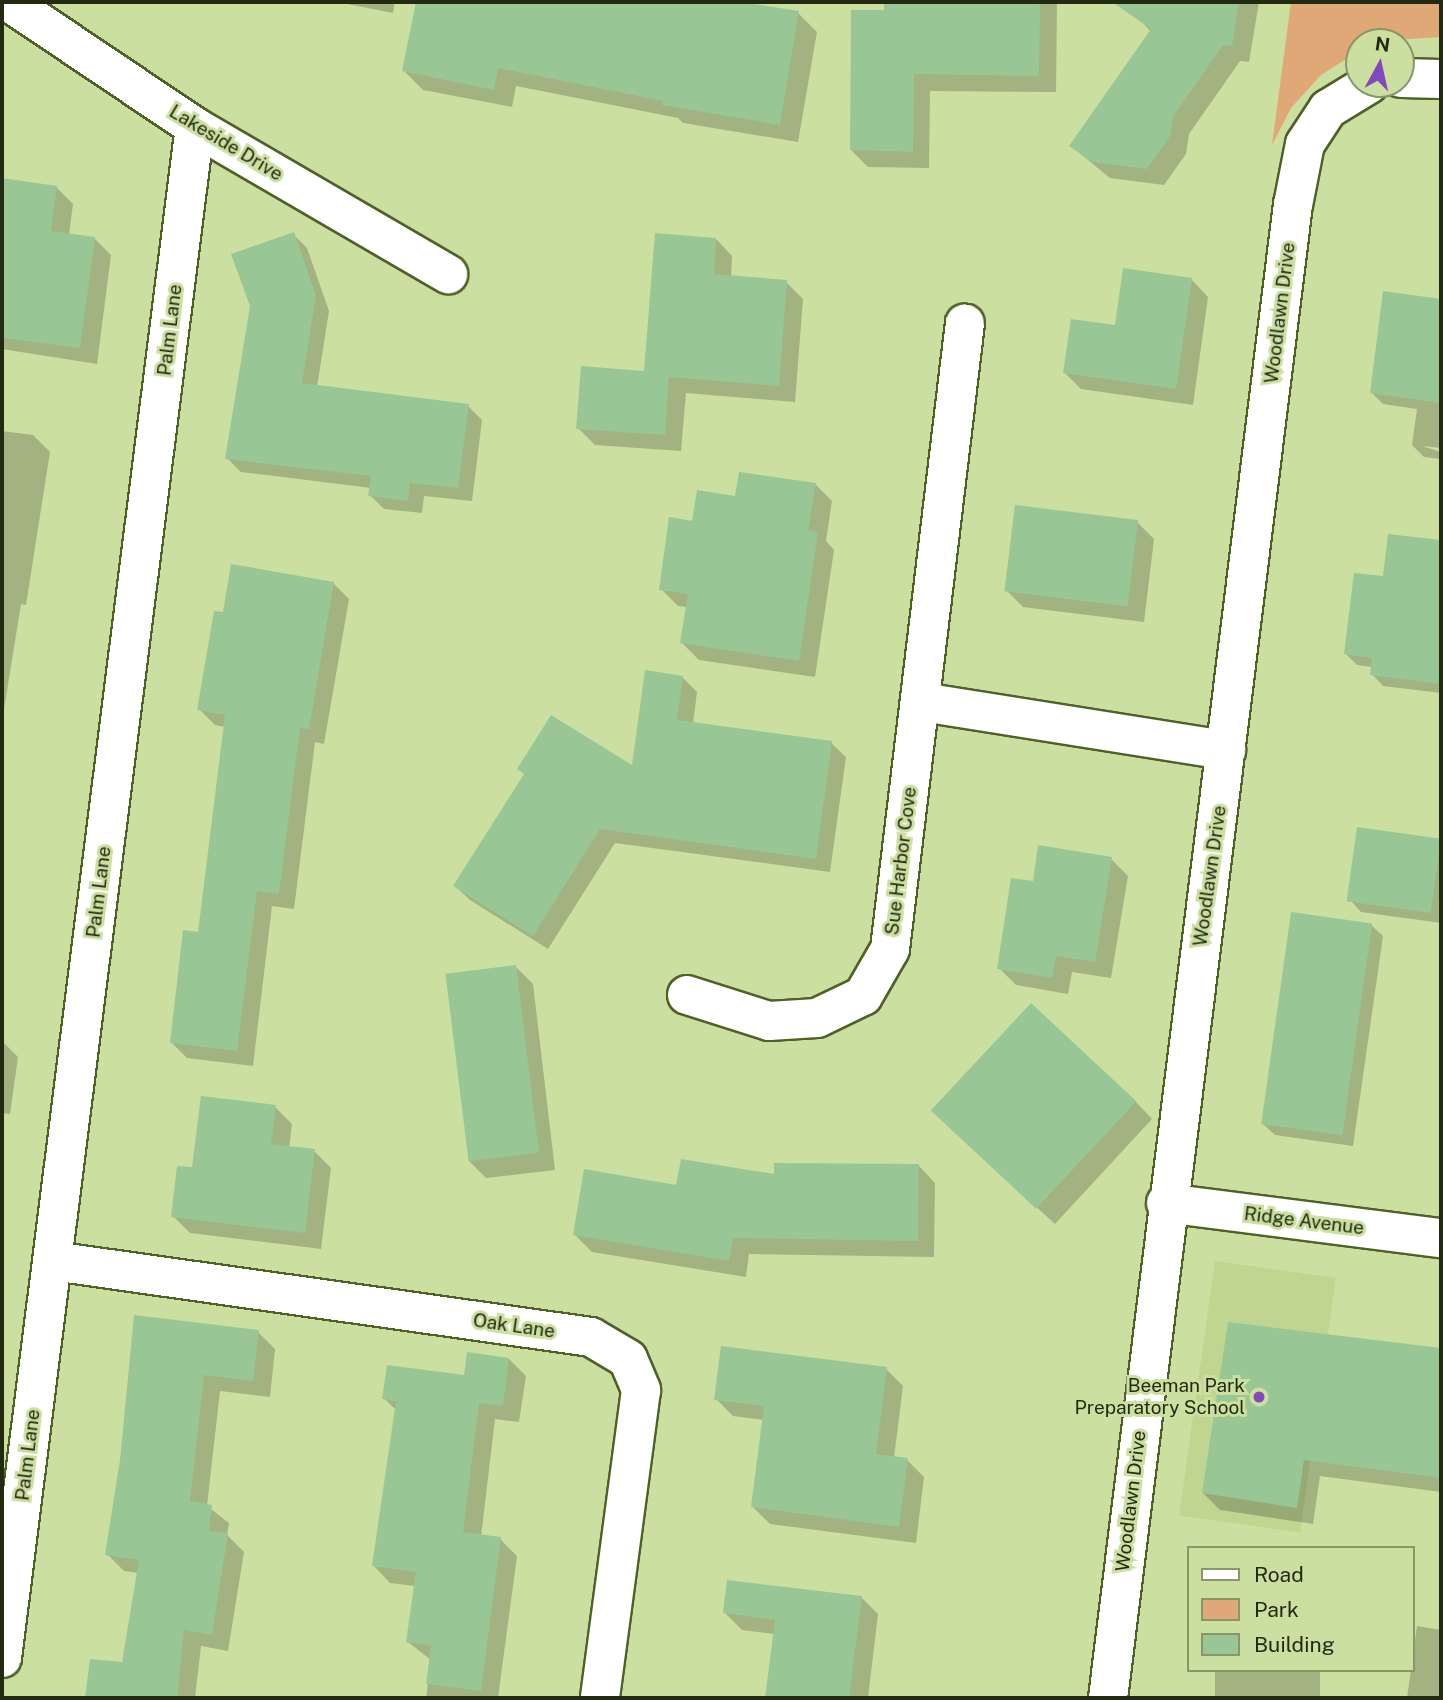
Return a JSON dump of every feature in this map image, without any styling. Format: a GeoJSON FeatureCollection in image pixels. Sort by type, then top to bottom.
{"type":"FeatureCollection","features":[{"type":"Feature","properties":{"kind":"street","name":"Lakeside Drive"},"geometry":{"type":"LineString","coordinates":[[9,2],[195,127],[448,274]]}},
{"type":"Feature","properties":{"kind":"street"},"geometry":{"type":"LineString","coordinates":[[1415,78],[1441,79]]}},
{"type":"Feature","properties":{"kind":"street","name":"Woodlawn Drive"},"geometry":{"type":"LineString","coordinates":[[1108,1698],[1166,1203],[1226,750],[1293,205],[1305,145],[1328,109],[1346,98]]}},
{"type":"Feature","properties":{"kind":"street","name":"Palm Lane"},"geometry":{"type":"LineString","coordinates":[[2,1658],[195,127]]}},
{"type":"Feature","properties":{"kind":"street","name":"Sue Harbor Cove"},"geometry":{"type":"LineString","coordinates":[[687,995],[769,1021],[817,1018],[863,996],[890,949],[922,702],[965,323]]}},
{"type":"Feature","properties":{"kind":"street"},"geometry":{"type":"LineString","coordinates":[[922,702],[1226,750]]}},
{"type":"Feature","properties":{"kind":"street","name":"Ridge Avenue"},"geometry":{"type":"LineString","coordinates":[[1166,1203],[1441,1238]]}},
{"type":"Feature","properties":{"kind":"street","name":"Oak Lane"},"geometry":{"type":"LineString","coordinates":[[53,1261],[591,1337],[628,1359],[641,1390],[600,1698]]}},
{"type":"Feature","properties":{"kind":"shaded area","name":"Beeman Park Preparatory School"},"geometry":{"type":"Polygon","coordinates":[[[1215,1261],[1336,1278],[1300,1532],[1179,1515],[1215,1261]]]}},
{"type":"Feature","properties":{"kind":"green space"},"geometry":{"type":"Polygon","coordinates":[[[1291,2],[1441,2],[1441,37],[1415,39],[1415,28],[1345,28],[1345,60],[1321,75],[1291,108],[1272,145],[1291,2]]]}},
{"type":"Feature","properties":{"kind":"building"},"geometry":{"type":"Polygon","coordinates":[[[416,2],[741,2],[799,11],[780,125],[662,105],[663,101],[498,68],[494,90],[402,71],[416,2]]]}},
{"type":"Feature","properties":{"kind":"building"},"geometry":{"type":"Polygon","coordinates":[[[884,2],[1040,2],[1039,76],[914,74],[913,152],[850,150],[851,10],[884,10],[884,2]]]}},
{"type":"Feature","properties":{"kind":"building"},"geometry":{"type":"Polygon","coordinates":[[[1112,2],[1239,2],[1232,46],[1223,45],[1173,117],[1170,136],[1147,169],[1092,162],[1069,146],[1151,29],[1112,2]]]}},
{"type":"Feature","properties":{"kind":"building"},"geometry":{"type":"Polygon","coordinates":[[[2,178],[57,186],[51,231],[95,237],[80,348],[2,338],[2,178]]]}},
{"type":"Feature","properties":{"kind":"building"},"geometry":{"type":"Polygon","coordinates":[[[294,232],[316,296],[302,383],[469,404],[458,488],[410,483],[408,501],[368,496],[371,476],[225,459],[250,306],[231,254],[294,232]]]}},
{"type":"Feature","properties":{"kind":"building"},"geometry":{"type":"Polygon","coordinates":[[[655,233],[716,238],[714,274],[787,280],[779,386],[669,377],[665,435],[576,429],[581,366],[644,371],[655,233]]]}},
{"type":"Feature","properties":{"kind":"building"},"geometry":{"type":"Polygon","coordinates":[[[1123,268],[1192,278],[1176,389],[1063,373],[1071,319],[1115,325],[1123,268]]]}},
{"type":"Feature","properties":{"kind":"building"},"geometry":{"type":"Polygon","coordinates":[[[1383,291],[1441,299],[1441,403],[1370,393],[1383,291]]]}},
{"type":"Feature","properties":{"kind":"building"},"geometry":{"type":"Polygon","coordinates":[[[739,472],[816,483],[808,530],[818,532],[799,661],[680,643],[688,594],[659,590],[669,517],[692,521],[697,490],[735,496],[739,472]]]}},
{"type":"Feature","properties":{"kind":"building"},"geometry":{"type":"Polygon","coordinates":[[[1015,505],[1138,520],[1127,606],[1004,591],[1015,505]]]}},
{"type":"Feature","properties":{"kind":"building"},"geometry":{"type":"Polygon","coordinates":[[[1388,534],[1441,540],[1441,684],[1370,675],[1372,658],[1344,654],[1354,573],[1383,576],[1388,534]]]}},
{"type":"Feature","properties":{"kind":"building"},"geometry":{"type":"Polygon","coordinates":[[[231,564],[334,582],[309,729],[300,728],[279,894],[257,891],[237,1051],[170,1043],[183,930],[198,932],[225,715],[197,710],[214,611],[223,612],[231,564]]]}},
{"type":"Feature","properties":{"kind":"building"},"geometry":{"type":"Polygon","coordinates":[[[645,670],[683,676],[677,720],[832,741],[816,859],[600,829],[533,936],[453,886],[524,774],[517,769],[551,715],[632,765],[645,670]]]}},
{"type":"Feature","properties":{"kind":"building"},"geometry":{"type":"Polygon","coordinates":[[[1357,827],[1441,839],[1431,913],[1347,901],[1357,827]]]}},
{"type":"Feature","properties":{"kind":"building"},"geometry":{"type":"Polygon","coordinates":[[[1038,845],[1112,857],[1095,962],[1056,956],[1052,978],[997,969],[1011,878],[1033,881],[1038,845]]]}},
{"type":"Feature","properties":{"kind":"building"},"geometry":{"type":"Polygon","coordinates":[[[1291,912],[1372,923],[1342,1135],[1261,1124],[1291,912]]]}},
{"type":"Feature","properties":{"kind":"building"},"geometry":{"type":"Polygon","coordinates":[[[516,965],[539,1153],[469,1161],[446,974],[516,965]]]}},
{"type":"Feature","properties":{"kind":"building"},"geometry":{"type":"Polygon","coordinates":[[[1031,1003],[1136,1101],[1036,1209],[931,1111],[1031,1003]]]}},
{"type":"Feature","properties":{"kind":"building"},"geometry":{"type":"Polygon","coordinates":[[[201,1096],[276,1105],[271,1144],[315,1149],[305,1233],[171,1217],[177,1166],[192,1167],[201,1096]]]}},
{"type":"Feature","properties":{"kind":"building"},"geometry":{"type":"Polygon","coordinates":[[[681,1159],[774,1174],[774,1163],[919,1164],[918,1241],[733,1238],[729,1261],[573,1235],[584,1169],[676,1185],[681,1159]]]}},
{"type":"Feature","properties":{"kind":"building"},"geometry":{"type":"Polygon","coordinates":[[[134,1315],[259,1330],[253,1381],[204,1375],[190,1501],[212,1505],[209,1531],[228,1533],[212,1635],[184,1630],[177,1698],[85,1698],[90,1659],[122,1662],[139,1560],[105,1555],[120,1460],[134,1315]]]}},
{"type":"Feature","properties":{"kind":"building"},"geometry":{"type":"Polygon","coordinates":[[[1228,1322],[1441,1348],[1441,1478],[1304,1460],[1297,1508],[1202,1493],[1228,1322]]]}},
{"type":"Feature","properties":{"kind":"building"},"geometry":{"type":"Polygon","coordinates":[[[721,1346],[887,1367],[876,1454],[908,1458],[899,1527],[751,1507],[764,1406],[714,1400],[721,1346]]]}},
{"type":"Feature","properties":{"kind":"building"},"geometry":{"type":"Polygon","coordinates":[[[467,1352],[509,1358],[503,1406],[479,1403],[463,1532],[501,1537],[481,1691],[426,1684],[431,1646],[406,1642],[416,1572],[372,1566],[396,1401],[382,1399],[387,1365],[464,1375],[467,1352]]]}},
{"type":"Feature","properties":{"kind":"building"},"geometry":{"type":"Polygon","coordinates":[[[727,1580],[862,1596],[849,1698],[765,1698],[775,1620],[723,1613],[727,1580]]]}},
{"type":"Feature","properties":{"kind":"place","name":"Beeman Park Preparatory School"},"geometry":{"type":"Point","coordinates":[1259,1397]}}]}
